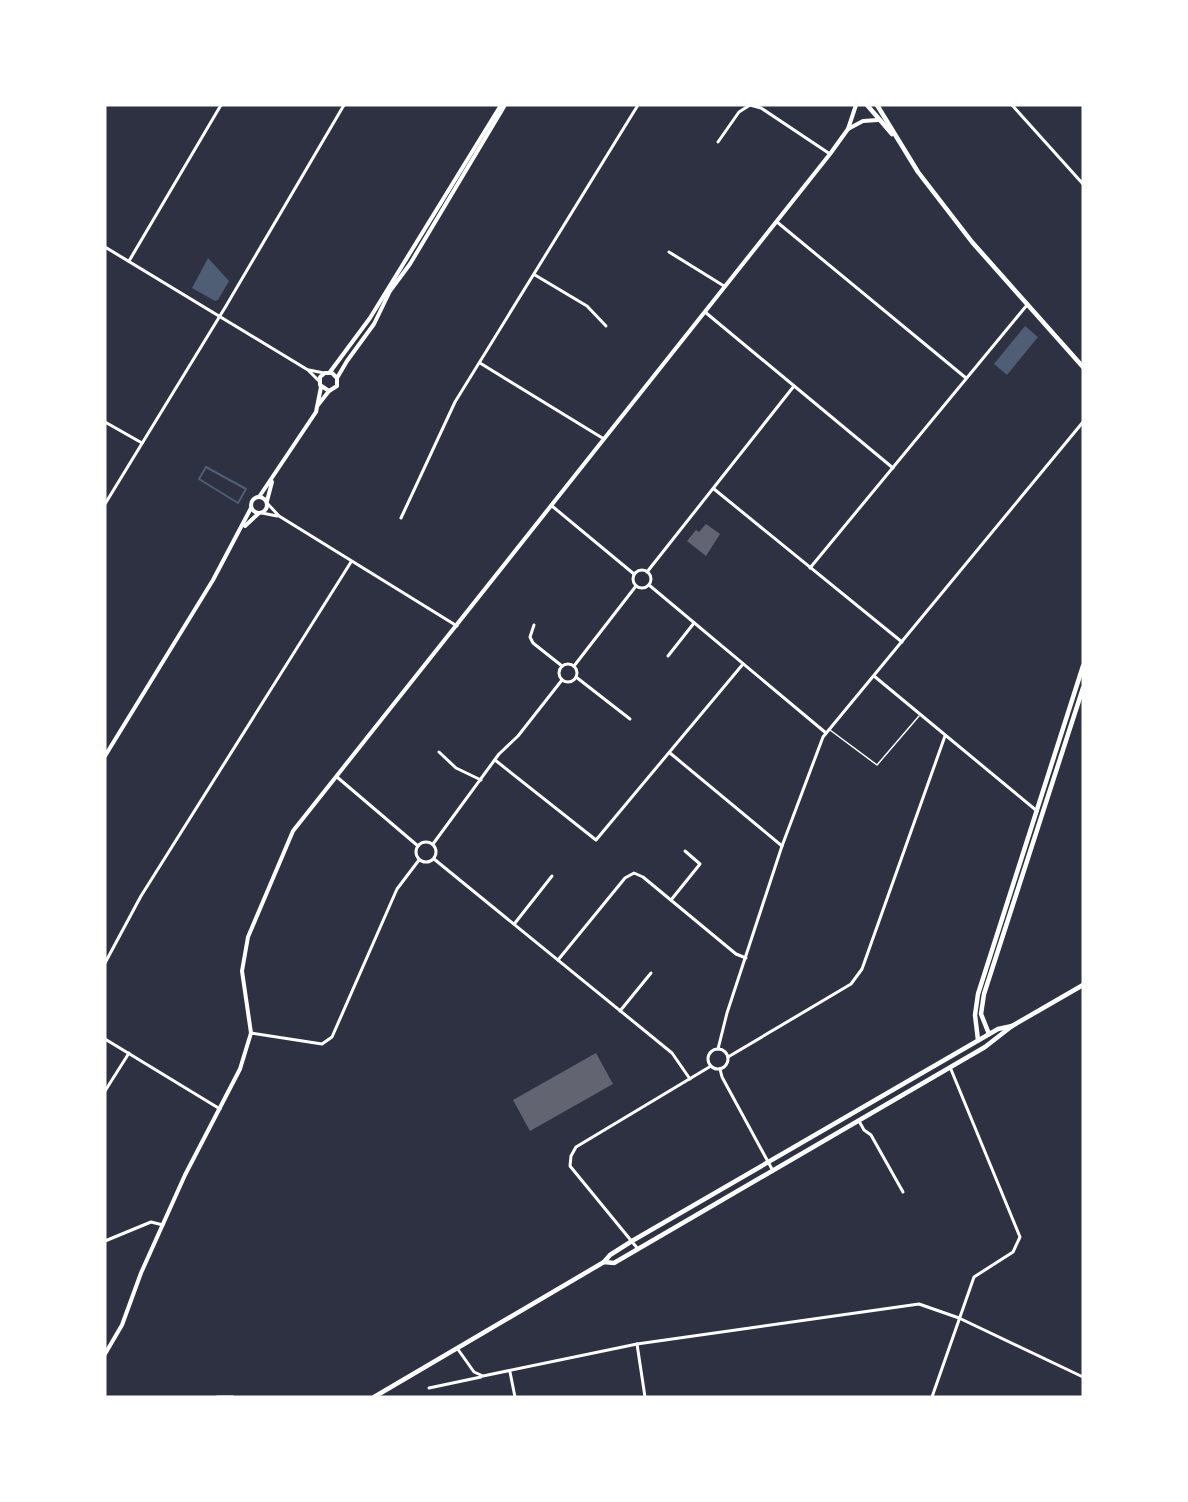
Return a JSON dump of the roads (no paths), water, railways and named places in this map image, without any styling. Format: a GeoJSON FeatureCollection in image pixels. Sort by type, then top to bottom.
{"type":"FeatureCollection","features":[{"type":"Feature","properties":{"kind":"main road"},"geometry":{"type":"LineString","coordinates":[[867,105],[894,136]]}},
{"type":"Feature","properties":{"kind":"main road"},"geometry":{"type":"LineString","coordinates":[[878,106],[894,136],[972,242],[1083,367]]}},
{"type":"Feature","properties":{"kind":"main road"},"geometry":{"type":"LineString","coordinates":[[978,1040],[975,1015],[978,994],[1035,810],[1068,718],[1083,666]]}},
{"type":"Feature","properties":{"kind":"main road"},"geometry":{"type":"LineString","coordinates":[[989,1034],[981,1014],[984,994],[1083,687]]}},
{"type":"Feature","properties":{"kind":"main road"},"geometry":{"type":"LineString","coordinates":[[604,1262],[614,1263],[1000,1038],[1012,1026],[1083,985]]}},
{"type":"Feature","properties":{"kind":"main road"},"geometry":{"type":"LineString","coordinates":[[374,1397],[604,1262],[632,1240],[769,1163],[978,1040],[998,1029],[1012,1026]]}},
{"type":"Feature","properties":{"kind":"street"},"geometry":{"type":"LineString","coordinates":[[129,262],[221,105]]}},
{"type":"Feature","properties":{"kind":"street"},"geometry":{"type":"LineString","coordinates":[[105,504],[220,316],[344,105]]}},
{"type":"Feature","properties":{"kind":"street"},"geometry":{"type":"LineString","coordinates":[[319,381],[370,318],[503,105]]}},
{"type":"Feature","properties":{"kind":"street"},"geometry":{"type":"LineString","coordinates":[[105,756],[242,529],[252,500],[259,497],[318,406],[329,391],[335,388],[337,378],[374,324],[390,291],[416,255],[503,105]]}},
{"type":"Feature","properties":{"kind":"street"},"geometry":{"type":"LineString","coordinates":[[401,518],[438,436],[480,363],[638,105]]}},
{"type":"Feature","properties":{"kind":"street"},"geometry":{"type":"LineString","coordinates":[[718,142],[739,112],[750,105],[761,108],[830,153]]}},
{"type":"Feature","properties":{"kind":"street"},"geometry":{"type":"LineString","coordinates":[[105,1354],[122,1324],[163,1225],[240,1068],[251,1033],[242,970],[248,938],[293,831],[830,153],[848,129],[856,105]]}},
{"type":"Feature","properties":{"kind":"street"},"geometry":{"type":"LineString","coordinates":[[1012,105],[1083,184]]}},
{"type":"Feature","properties":{"kind":"street"},"geometry":{"type":"LineString","coordinates":[[848,129],[863,121],[878,120]]}},
{"type":"Feature","properties":{"kind":"street"},"geometry":{"type":"LineString","coordinates":[[775,221],[966,378]]}},
{"type":"Feature","properties":{"kind":"street"},"geometry":{"type":"LineString","coordinates":[[105,248],[308,370],[319,381],[321,387],[318,406]]}},
{"type":"Feature","properties":{"kind":"street"},"geometry":{"type":"LineString","coordinates":[[669,252],[724,286]]}},
{"type":"Feature","properties":{"kind":"street"},"geometry":{"type":"LineString","coordinates":[[535,275],[587,306],[606,326]]}},
{"type":"Feature","properties":{"kind":"street"},"geometry":{"type":"LineString","coordinates":[[810,568],[1027,305]]}},
{"type":"Feature","properties":{"kind":"street"},"geometry":{"type":"LineString","coordinates":[[704,311],[893,468]]}},
{"type":"Feature","properties":{"kind":"street"},"geometry":{"type":"LineString","coordinates":[[480,363],[604,439]]}},
{"type":"Feature","properties":{"kind":"street"},"geometry":{"type":"LineString","coordinates":[[308,370],[327,373],[337,378]]}},
{"type":"Feature","properties":{"kind":"street"},"geometry":{"type":"LineString","coordinates":[[647,572],[794,386]]}},
{"type":"Feature","properties":{"kind":"street"},"geometry":{"type":"LineString","coordinates":[[321,387],[329,391]]}},
{"type":"Feature","properties":{"kind":"street"},"geometry":{"type":"LineString","coordinates":[[105,422],[142,443]]}},
{"type":"Feature","properties":{"kind":"street"},"geometry":{"type":"LineString","coordinates":[[718,1049],[727,1013],[782,846],[827,731],[1083,422]]}},
{"type":"Feature","properties":{"kind":"street"},"geometry":{"type":"LineString","coordinates":[[242,529],[266,510],[273,478]]}},
{"type":"Feature","properties":{"kind":"street"},"geometry":{"type":"LineString","coordinates":[[714,489],[902,642]]}},
{"type":"Feature","properties":{"kind":"street"},"geometry":{"type":"LineString","coordinates":[[259,497],[267,502],[279,516],[457,626]]}},
{"type":"Feature","properties":{"kind":"street"},"geometry":{"type":"LineString","coordinates":[[552,506],[634,574]]}},
{"type":"Feature","properties":{"kind":"street"},"geometry":{"type":"LineString","coordinates":[[251,508],[260,513],[279,516]]}},
{"type":"Feature","properties":{"kind":"street"},"geometry":{"type":"LineString","coordinates":[[105,963],[141,896],[351,562]]}},
{"type":"Feature","properties":{"kind":"street"},"geometry":{"type":"LineString","coordinates":[[640,570],[647,572],[651,578],[649,585],[642,589],[636,586],[632,580],[634,574],[640,570]]}},
{"type":"Feature","properties":{"kind":"street"},"geometry":{"type":"LineString","coordinates":[[649,585],[827,731]]}},
{"type":"Feature","properties":{"kind":"street"},"geometry":{"type":"LineString","coordinates":[[630,719],[576,677],[574,666],[636,586]]}},
{"type":"Feature","properties":{"kind":"street"},"geometry":{"type":"LineString","coordinates":[[668,656],[694,623]]}},
{"type":"Feature","properties":{"kind":"street"},"geometry":{"type":"LineString","coordinates":[[534,625],[530,637],[533,643],[562,666],[574,666]]}},
{"type":"Feature","properties":{"kind":"street"},"geometry":{"type":"LineString","coordinates":[[495,760],[596,840],[743,664]]}},
{"type":"Feature","properties":{"kind":"street"},"geometry":{"type":"LineString","coordinates":[[562,666],[560,675],[562,680]]}},
{"type":"Feature","properties":{"kind":"street"},"geometry":{"type":"LineString","coordinates":[[874,676],[1043,816]]}},
{"type":"Feature","properties":{"kind":"street"},"geometry":{"type":"LineString","coordinates":[[562,680],[567,682],[576,677]]}},
{"type":"Feature","properties":{"kind":"street"},"geometry":{"type":"LineString","coordinates":[[433,844],[495,760],[562,680]]}},
{"type":"Feature","properties":{"kind":"street"},"geometry":{"type":"LineString","coordinates":[[728,1057],[851,984],[862,969],[945,736]]}},
{"type":"Feature","properties":{"kind":"street"},"geometry":{"type":"LineString","coordinates":[[439,752],[456,768],[481,780]]}},
{"type":"Feature","properties":{"kind":"street"},"geometry":{"type":"LineString","coordinates":[[670,753],[782,846]]}},
{"type":"Feature","properties":{"kind":"street"},"geometry":{"type":"LineString","coordinates":[[337,777],[418,846]]}},
{"type":"Feature","properties":{"kind":"street"},"geometry":{"type":"LineString","coordinates":[[419,860],[416,851],[418,846],[422,843],[433,844]]}},
{"type":"Feature","properties":{"kind":"street"},"geometry":{"type":"LineString","coordinates":[[419,860],[430,862],[434,859],[436,854],[433,844]]}},
{"type":"Feature","properties":{"kind":"street"},"geometry":{"type":"LineString","coordinates":[[671,900],[700,864],[685,851]]}},
{"type":"Feature","properties":{"kind":"street"},"geometry":{"type":"LineString","coordinates":[[434,859],[672,1053],[690,1079]]}},
{"type":"Feature","properties":{"kind":"street"},"geometry":{"type":"LineString","coordinates":[[251,1033],[322,1044],[332,1037],[397,889],[419,860]]}},
{"type":"Feature","properties":{"kind":"street"},"geometry":{"type":"LineString","coordinates":[[558,960],[625,878],[634,873],[643,877],[736,954],[746,958]]}},
{"type":"Feature","properties":{"kind":"street"},"geometry":{"type":"LineString","coordinates":[[514,923],[552,876]]}},
{"type":"Feature","properties":{"kind":"street"},"geometry":{"type":"LineString","coordinates":[[620,1011],[651,973]]}},
{"type":"Feature","properties":{"kind":"street"},"geometry":{"type":"LineString","coordinates":[[105,1039],[220,1109]]}},
{"type":"Feature","properties":{"kind":"street"},"geometry":{"type":"LineString","coordinates":[[718,1049],[725,1051],[728,1057],[727,1063],[720,1069],[711,1066],[708,1060],[709,1053],[718,1049]]}},
{"type":"Feature","properties":{"kind":"street"},"geometry":{"type":"LineString","coordinates":[[105,1092],[129,1053]]}},
{"type":"Feature","properties":{"kind":"street"},"geometry":{"type":"LineString","coordinates":[[638,1249],[570,1166],[570,1156],[576,1147],[711,1066]]}},
{"type":"Feature","properties":{"kind":"street"},"geometry":{"type":"LineString","coordinates":[[932,1397],[974,1277],[1013,1252],[1020,1238],[950,1067]]}},
{"type":"Feature","properties":{"kind":"street"},"geometry":{"type":"LineString","coordinates":[[720,1069],[722,1077],[773,1171]]}},
{"type":"Feature","properties":{"kind":"street"},"geometry":{"type":"LineString","coordinates":[[859,1121],[864,1130],[871,1135],[903,1192]]}},
{"type":"Feature","properties":{"kind":"street"},"geometry":{"type":"LineString","coordinates":[[105,1241],[151,1222],[163,1225]]}},
{"type":"Feature","properties":{"kind":"street"},"geometry":{"type":"LineString","coordinates":[[429,1388],[636,1344],[919,1304],[959,1318],[1083,1377]]}},
{"type":"Feature","properties":{"kind":"street"},"geometry":{"type":"LineString","coordinates":[[636,1344],[645,1397]]}},
{"type":"Feature","properties":{"kind":"street"},"geometry":{"type":"LineString","coordinates":[[457,1348],[474,1371],[483,1376]]}},
{"type":"Feature","properties":{"kind":"street"},"geometry":{"type":"LineString","coordinates":[[509,1371],[514,1397]]}},
{"type":"Feature","properties":{"kind":"street"},"geometry":{"type":"LineString","coordinates":[[217,1397],[233,1397]]}},
{"type":"Feature","properties":{"kind":"lane"},"geometry":{"type":"LineString","coordinates":[[827,731],[871,764],[877,765],[920,715]]}},
{"type":"Feature","properties":{"kind":"water"},"geometry":{"type":"Polygon","coordinates":[[[208,258],[229,281],[218,300],[215,301],[192,288],[208,258]]]}},
{"type":"Feature","properties":{"kind":"water"},"geometry":{"type":"Polygon","coordinates":[[[1025,326],[1038,337],[1007,375],[994,364],[1025,326]]]}},
{"type":"Feature","properties":{"kind":"waterway"},"geometry":{"type":"LineString","coordinates":[[206,467],[246,489],[238,503],[199,479],[206,467]]}}]}
